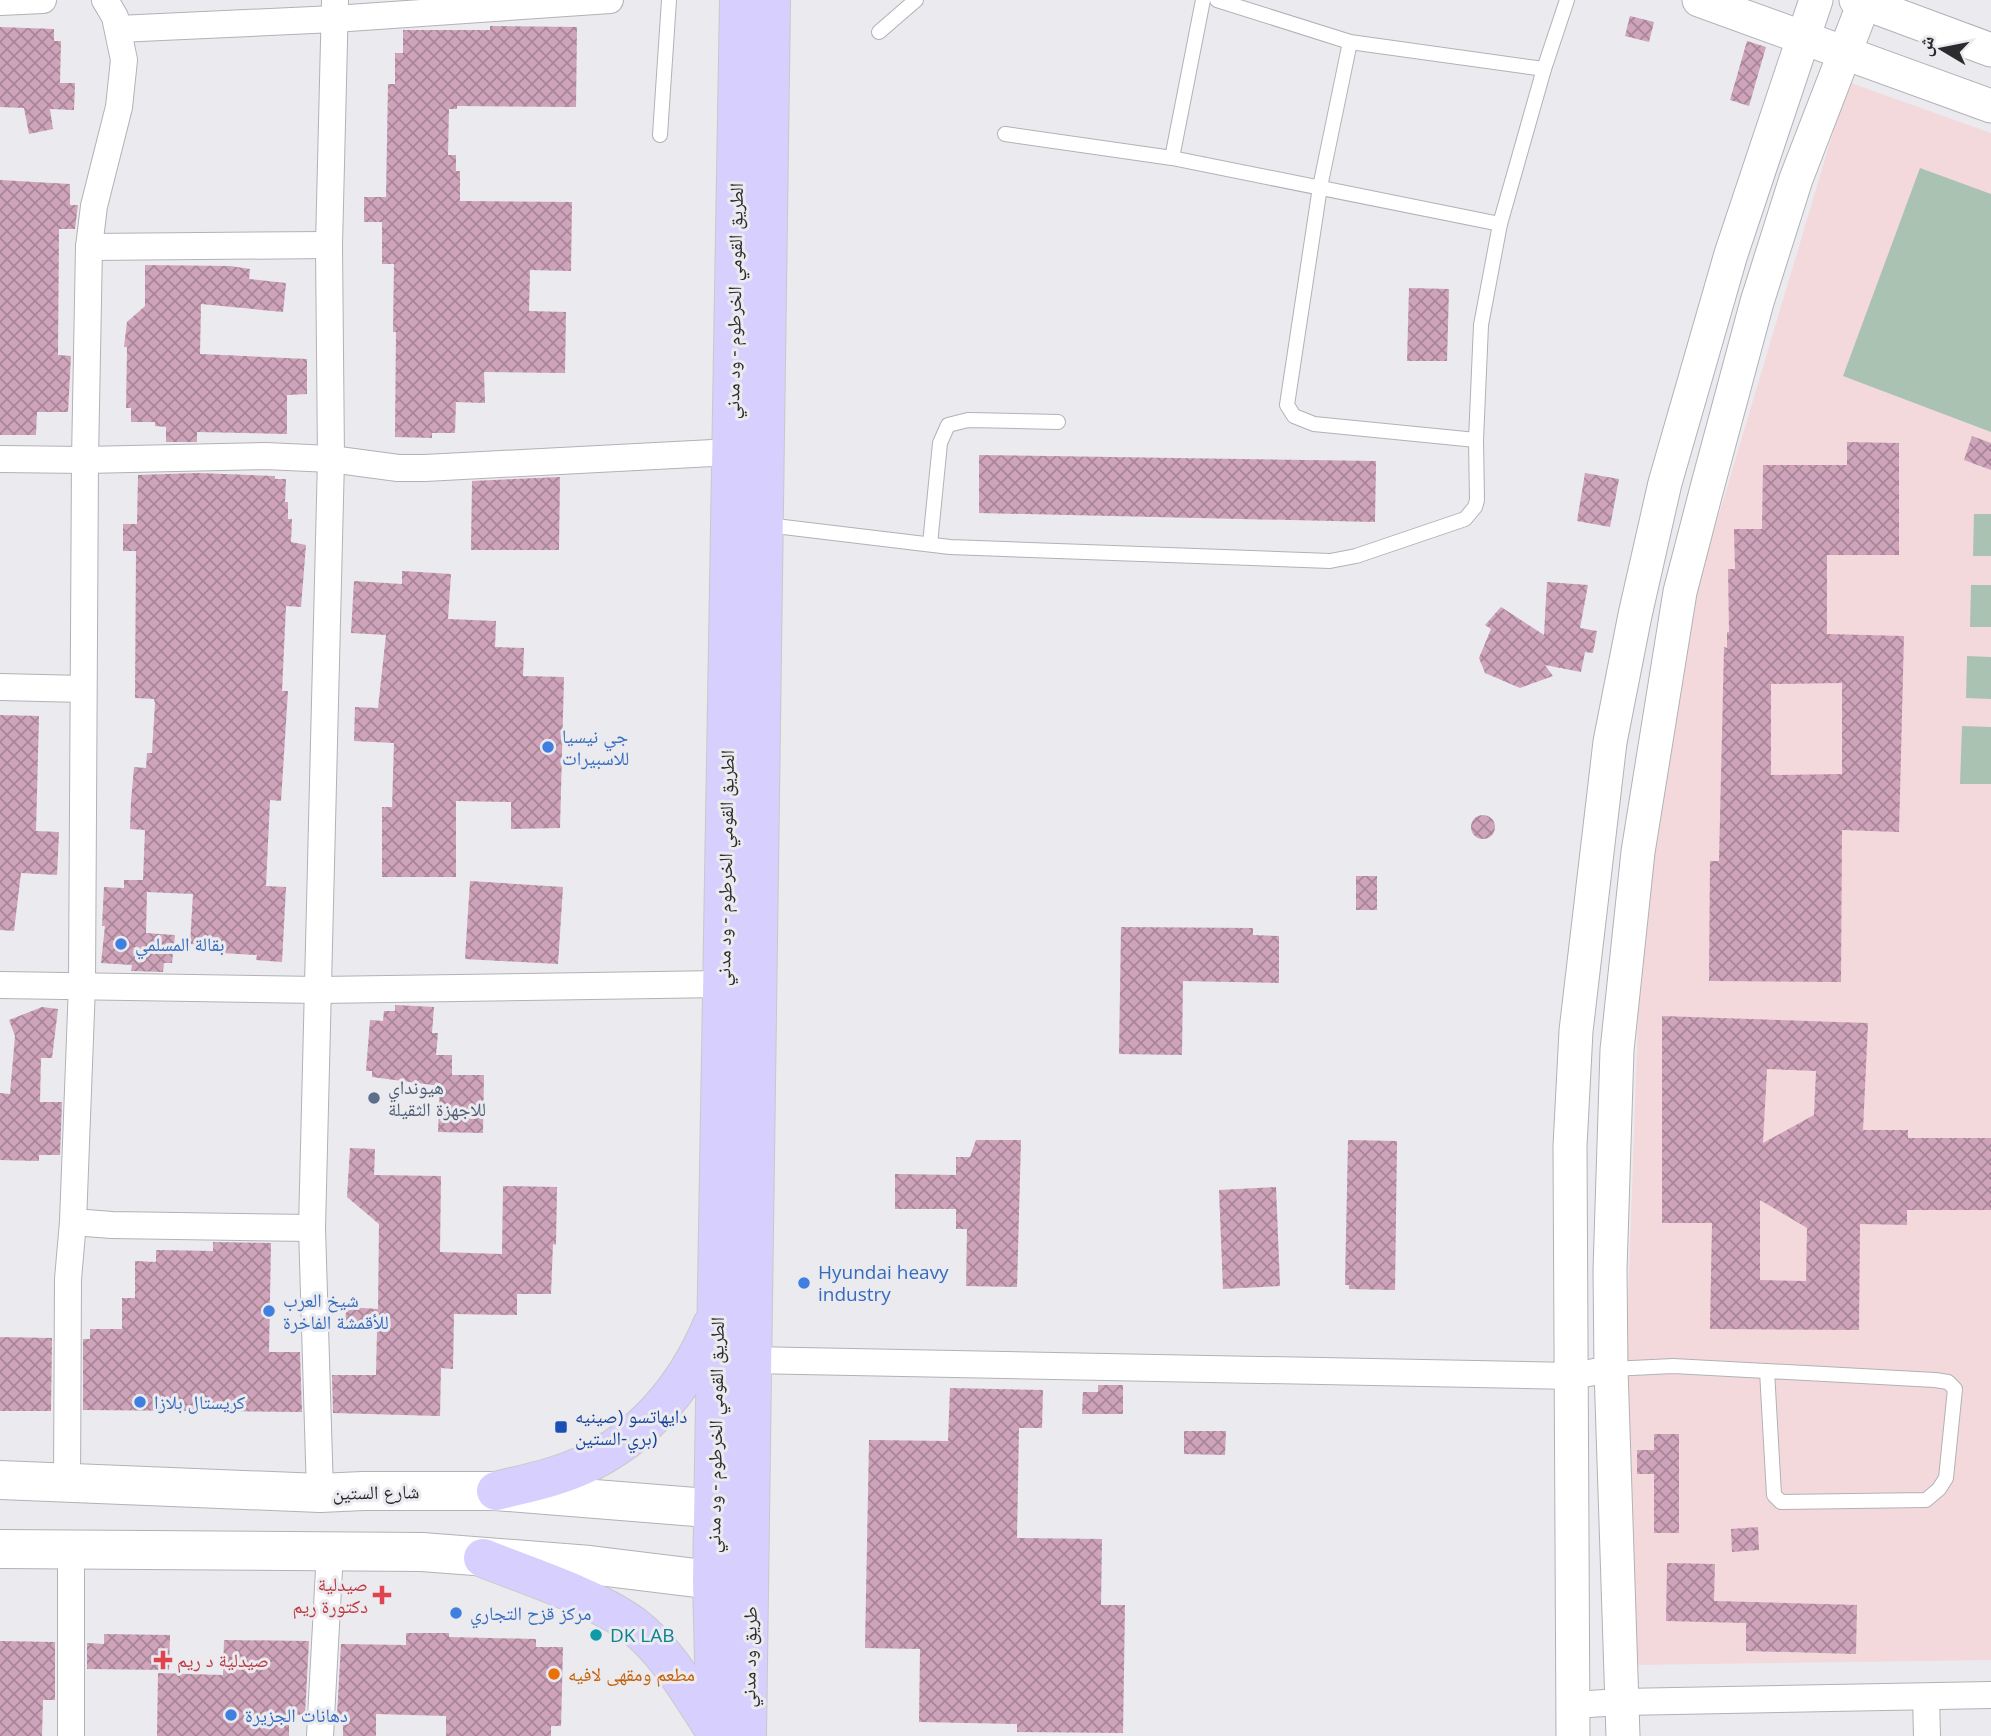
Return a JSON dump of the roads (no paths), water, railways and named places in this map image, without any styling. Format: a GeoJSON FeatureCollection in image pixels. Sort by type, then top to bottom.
{"type":"FeatureCollection","features":[{"type":"Feature","properties":{"kind":"highway","name":"الطريق القومي الخرطوم - ود مدني"},"geometry":{"type":"LineString","coordinates":[[732,1734],[712,1581],[739,0]]}},
{"type":"Feature","properties":{"kind":"highway","name":"الطريق القومي الخرطوم - ود مدني"},"geometry":{"type":"LineString","coordinates":[[750,1584],[771,0]]}},
{"type":"Feature","properties":{"kind":"highway"},"geometry":{"type":"LineString","coordinates":[[496,1491],[569,1471],[602,1455],[628,1438],[659,1412],[686,1377],[701,1354],[717,1313]]}},
{"type":"Feature","properties":{"kind":"highway"},"geometry":{"type":"LineString","coordinates":[[483,1558],[593,1603],[634,1626],[732,1734]]}},
{"type":"Feature","properties":{"kind":"highway","name":"طريق ود مدني"},"geometry":{"type":"LineString","coordinates":[[732,1734],[750,1584]]}},
{"type":"Feature","properties":{"kind":"main road","name":"شارع الستين"},"geometry":{"type":"LineString","coordinates":[[0,1480],[320,1493],[496,1491],[563,1495],[713,1511],[751,1511]]}},
{"type":"Feature","properties":{"kind":"main road"},"geometry":{"type":"LineString","coordinates":[[346,1551],[363,1491]]}},
{"type":"Feature","properties":{"kind":"main road"},"geometry":{"type":"LineString","coordinates":[[421,1491],[422,1552]]}},
{"type":"Feature","properties":{"kind":"main road"},"geometry":{"type":"LineString","coordinates":[[0,1549],[422,1552],[590,1565],[750,1584]]}},
{"type":"Feature","properties":{"kind":"street"},"geometry":{"type":"LineString","coordinates":[[0,2],[43,0]]}},
{"type":"Feature","properties":{"kind":"street"},"geometry":{"type":"LineString","coordinates":[[67,1482],[68,1279],[73,1222],[82,985],[89,247],[94,206],[119,107],[124,60],[115,17],[105,0]]}},
{"type":"Feature","properties":{"kind":"street"},"geometry":{"type":"LineString","coordinates":[[118,29],[335,9],[610,0]]}},
{"type":"Feature","properties":{"kind":"street"},"geometry":{"type":"LineString","coordinates":[[1699,0],[1991,106]]}},
{"type":"Feature","properties":{"kind":"street"},"geometry":{"type":"LineString","coordinates":[[1816,0],[1731,254],[1665,483],[1610,742],[1576,1031],[1570,1146],[1572,1721],[1622,1702],[1991,1695]]}},
{"type":"Feature","properties":{"kind":"street"},"geometry":{"type":"LineString","coordinates":[[1623,1736],[1610,1270],[1617,1050],[1640,838],[1680,592],[1757,302],[1796,178],[1861,1],[1991,50]]}},
{"type":"Feature","properties":{"kind":"street"},"geometry":{"type":"LineString","coordinates":[[320,1493],[312,1228],[331,459],[329,245],[335,9]]}},
{"type":"Feature","properties":{"kind":"street"},"geometry":{"type":"LineString","coordinates":[[1760,163],[1796,178]]}},
{"type":"Feature","properties":{"kind":"street"},"geometry":{"type":"LineString","coordinates":[[89,247],[329,245]]}},
{"type":"Feature","properties":{"kind":"street"},"geometry":{"type":"LineString","coordinates":[[0,459],[265,456],[425,468],[732,452]]}},
{"type":"Feature","properties":{"kind":"street"},"geometry":{"type":"LineString","coordinates":[[0,687],[83,689]]}},
{"type":"Feature","properties":{"kind":"street"},"geometry":{"type":"LineString","coordinates":[[0,985],[319,990],[723,984]]}},
{"type":"Feature","properties":{"kind":"street"},"geometry":{"type":"LineString","coordinates":[[73,1222],[312,1228]]}},
{"type":"Feature","properties":{"kind":"street"},"geometry":{"type":"LineString","coordinates":[[752,1360],[1572,1376],[1611,1369]]}},
{"type":"Feature","properties":{"kind":"street"},"geometry":{"type":"LineString","coordinates":[[71,1551],[71,1736]]}},
{"type":"Feature","properties":{"kind":"street"},"geometry":{"type":"LineString","coordinates":[[320,1736],[346,1551]]}},
{"type":"Feature","properties":{"kind":"street"},"geometry":{"type":"LineString","coordinates":[[1926,1696],[1927,1736]]}},
{"type":"Feature","properties":{"kind":"lane"},"geometry":{"type":"LineString","coordinates":[[660,135],[669,0]]}},
{"type":"Feature","properties":{"kind":"lane"},"geometry":{"type":"LineString","coordinates":[[879,32],[916,0]]}},
{"type":"Feature","properties":{"kind":"lane"},"geometry":{"type":"LineString","coordinates":[[1172,158],[1202,0]]}},
{"type":"Feature","properties":{"kind":"lane"},"geometry":{"type":"LineString","coordinates":[[1217,0],[1350,42],[1544,69]]}},
{"type":"Feature","properties":{"kind":"lane"},"geometry":{"type":"LineString","coordinates":[[764,524],[930,544],[1330,561],[1345,559],[1465,519],[1477,500],[1476,440],[1481,325],[1500,224],[1544,69],[1567,0]]}},
{"type":"Feature","properties":{"kind":"lane"},"geometry":{"type":"LineString","coordinates":[[1350,42],[1320,187],[1287,405],[1294,416],[1314,424],[1476,440]]}},
{"type":"Feature","properties":{"kind":"lane"},"geometry":{"type":"LineString","coordinates":[[1005,135],[1172,158],[1500,224]]}},
{"type":"Feature","properties":{"kind":"lane"},"geometry":{"type":"LineString","coordinates":[[930,544],[940,443],[948,425],[968,421],[1058,422]]}},
{"type":"Feature","properties":{"kind":"lane"},"geometry":{"type":"LineString","coordinates":[[1611,1369],[1673,1366],[1767,1371],[1948,1382],[1955,1389],[1946,1478],[1939,1489],[1926,1500],[1780,1502],[1774,1495],[1767,1371]]}},
{"type":"Feature","properties":{"kind":"place","name":"جي نيسيا للاسبيرات"},"geometry":{"type":"Point","coordinates":[548,747]}},
{"type":"Feature","properties":{"kind":"place","name":"بقالة المسلمي"},"geometry":{"type":"Point","coordinates":[121,944]}},
{"type":"Feature","properties":{"kind":"place","name":"هيونداي للاجهزة الثقيلة"},"geometry":{"type":"Point","coordinates":[374,1098]}},
{"type":"Feature","properties":{"kind":"place","name":"Hyundai heavy industry"},"geometry":{"type":"Point","coordinates":[804,1283]}},
{"type":"Feature","properties":{"kind":"place","name":"شيخ العرب للأقمشة الفاخرة"},"geometry":{"type":"Point","coordinates":[269,1311]}},
{"type":"Feature","properties":{"kind":"place","name":"كريستال بلازا"},"geometry":{"type":"Point","coordinates":[140,1402]}},
{"type":"Feature","properties":{"kind":"place","name":"دايهاتسو (صينيه بري-الستين)"},"geometry":{"type":"Point","coordinates":[561,1427]}},
{"type":"Feature","properties":{"kind":"place","name":"صيدلية دكتورة ريم"},"geometry":{"type":"Point","coordinates":[382,1595]}},
{"type":"Feature","properties":{"kind":"place","name":"مركز قزح التجاري"},"geometry":{"type":"Point","coordinates":[456,1613]}},
{"type":"Feature","properties":{"kind":"place","name":"DK LAB"},"geometry":{"type":"Point","coordinates":[596,1635]}},
{"type":"Feature","properties":{"kind":"place","name":"صيدلية د ريم"},"geometry":{"type":"Point","coordinates":[163,1660]}},
{"type":"Feature","properties":{"kind":"place","name":"مطعم ومقهى لافيه"},"geometry":{"type":"Point","coordinates":[554,1674]}},
{"type":"Feature","properties":{"kind":"place","name":"دهانات الجزيرة"},"geometry":{"type":"Point","coordinates":[231,1715]}}]}
